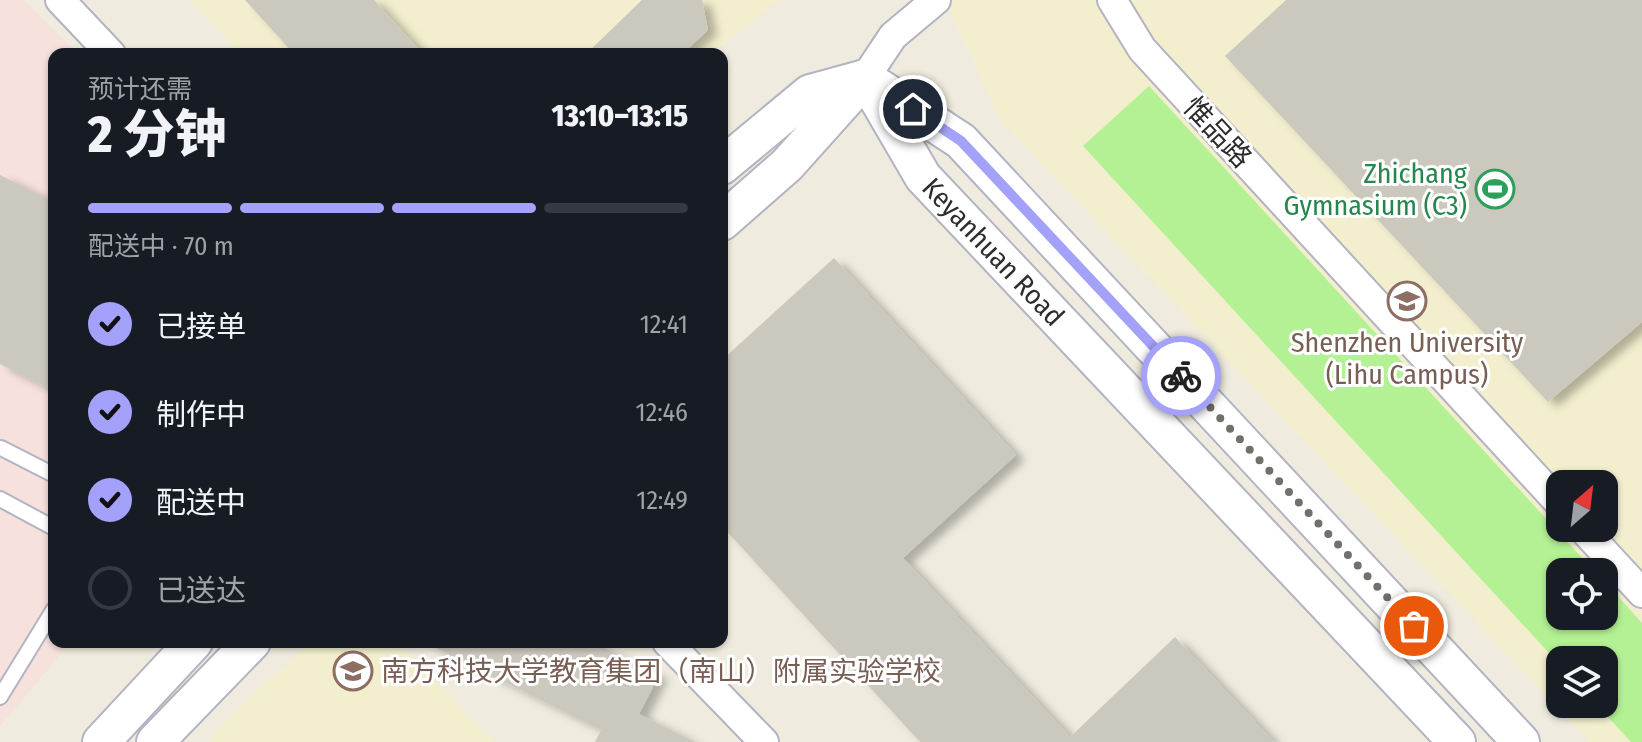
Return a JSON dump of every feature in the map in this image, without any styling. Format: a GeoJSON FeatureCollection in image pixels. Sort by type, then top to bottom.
{"type":"FeatureCollection","features":[{"type":"Feature","properties":{"kind":"street"},"geometry":{"type":"LineString","coordinates":[[60,0],[105,48]]}},
{"type":"Feature","properties":{"kind":"street"},"geometry":{"type":"LineString","coordinates":[[728,217],[787,165],[865,78],[893,36],[936,0]]}},
{"type":"Feature","properties":{"kind":"street","name":"惟品路"},"geometry":{"type":"LineString","coordinates":[[1112,0],[1142,49],[1546,489]]}},
{"type":"Feature","properties":{"kind":"street"},"geometry":{"type":"LineString","coordinates":[[728,161],[810,93],[865,78]]}},
{"type":"Feature","properties":{"kind":"street","name":"Keyanhuan Road"},"geometry":{"type":"LineString","coordinates":[[865,78],[923,177],[1457,742]]}},
{"type":"Feature","properties":{"kind":"street","name":"Keyanhuan Road"},"geometry":{"type":"LineString","coordinates":[[865,78],[961,141],[1521,742]]}},
{"type":"Feature","properties":{"kind":"street"},"geometry":{"type":"LineString","coordinates":[[1595,542],[1642,593]]}},
{"type":"Feature","properties":{"kind":"street"},"geometry":{"type":"LineString","coordinates":[[101,742],[188,648]]}},
{"type":"Feature","properties":{"kind":"street"},"geometry":{"type":"LineString","coordinates":[[155,742],[246,648]]}},
{"type":"Feature","properties":{"kind":"street"},"geometry":{"type":"LineString","coordinates":[[673,648],[764,742]]}},
{"type":"Feature","properties":{"kind":"lane"},"geometry":{"type":"LineString","coordinates":[[1,448],[48,472]]}},
{"type":"Feature","properties":{"kind":"lane"},"geometry":{"type":"LineString","coordinates":[[0,499],[48,525]]}},
{"type":"Feature","properties":{"kind":"lane"},"geometry":{"type":"LineString","coordinates":[[0,697],[48,619]]}},
{"type":"Feature","properties":{"kind":"shaded area"},"geometry":{"type":"Polygon","coordinates":[[[0,0],[24,0],[72,48],[48,48],[48,648],[66,648],[0,726],[0,0]]]}},
{"type":"Feature","properties":{"kind":"shaded area"},"geometry":{"type":"Polygon","coordinates":[[[189,0],[779,0],[719,48],[234,48],[189,0]]]}},
{"type":"Feature","properties":{"kind":"shaded area","name":"Shenzhen University (Lihu Campus)"},"geometry":{"type":"Polygon","coordinates":[[[945,0],[1642,0],[1642,742],[1590,742],[1567,718],[1618,718],[1618,646],[1546,646],[1546,696],[999,119],[945,0]]]}},
{"type":"Feature","properties":{"kind":"shaded area","name":"南方科技大学教育集团（南山）附属实验学校"},"geometry":{"type":"Polygon","coordinates":[[[305,648],[404,648],[495,742],[207,742],[245,701],[305,648]]]}},
{"type":"Feature","properties":{"kind":"green space"},"geometry":{"type":"Polygon","coordinates":[[[1149,86],[1546,519],[1546,542],[1567,542],[1582,558],[1546,558],[1546,630],[1618,630],[1618,596],[1642,623],[1642,742],[1631,742],[1609,718],[1618,718],[1618,646],[1546,646],[1546,650],[1083,146],[1149,86]]]}},
{"type":"Feature","properties":{"kind":"building"},"geometry":{"type":"Polygon","coordinates":[[[245,0],[374,0],[418,48],[289,48],[245,0]]]}},
{"type":"Feature","properties":{"kind":"building"},"geometry":{"type":"Polygon","coordinates":[[[642,0],[702,0],[708,30],[688,48],[592,48],[642,0]]]}},
{"type":"Feature","properties":{"kind":"building","name":"Zhichang Gymnasium (C3)"},"geometry":{"type":"Polygon","coordinates":[[[1286,0],[1642,0],[1642,322],[1548,402],[1225,56],[1286,0]]]}},
{"type":"Feature","properties":{"kind":"building"},"geometry":{"type":"Polygon","coordinates":[[[0,175],[48,199],[48,388],[0,364],[0,175]]]}},
{"type":"Feature","properties":{"kind":"building"},"geometry":{"type":"Polygon","coordinates":[[[834,258],[1016,455],[903,558],[1070,737],[1175,637],[1274,742],[920,742],[728,533],[728,355],[834,258]]]}},
{"type":"Feature","properties":{"kind":"building"},"geometry":{"type":"Polygon","coordinates":[[[436,648],[604,648],[659,675],[639,714],[695,742],[595,742],[601,730],[436,648]]]}},
{"type":"Feature","properties":{"kind":"way so far"},"geometry":{"type":"LineString","coordinates":[[1181,376],[1414,626]]}},
{"type":"Feature","properties":{"kind":"place","name":"Zhichang Gymnasium (C3)"},"geometry":{"type":"Point","coordinates":[1495,189]}},
{"type":"Feature","properties":{"kind":"place","name":"Shenzhen University (Lihu Campus)"},"geometry":{"type":"Point","coordinates":[1407,301]}},
{"type":"Feature","properties":{"kind":"place","name":"南方科技大学教育集团（南山）附属实验学校"},"geometry":{"type":"Point","coordinates":[353,671]}},
{"type":"Feature","properties":{"kind":"route"},"geometry":{"type":"LineString","coordinates":[[913,109],[961,141],[1181,376]]}}]}
